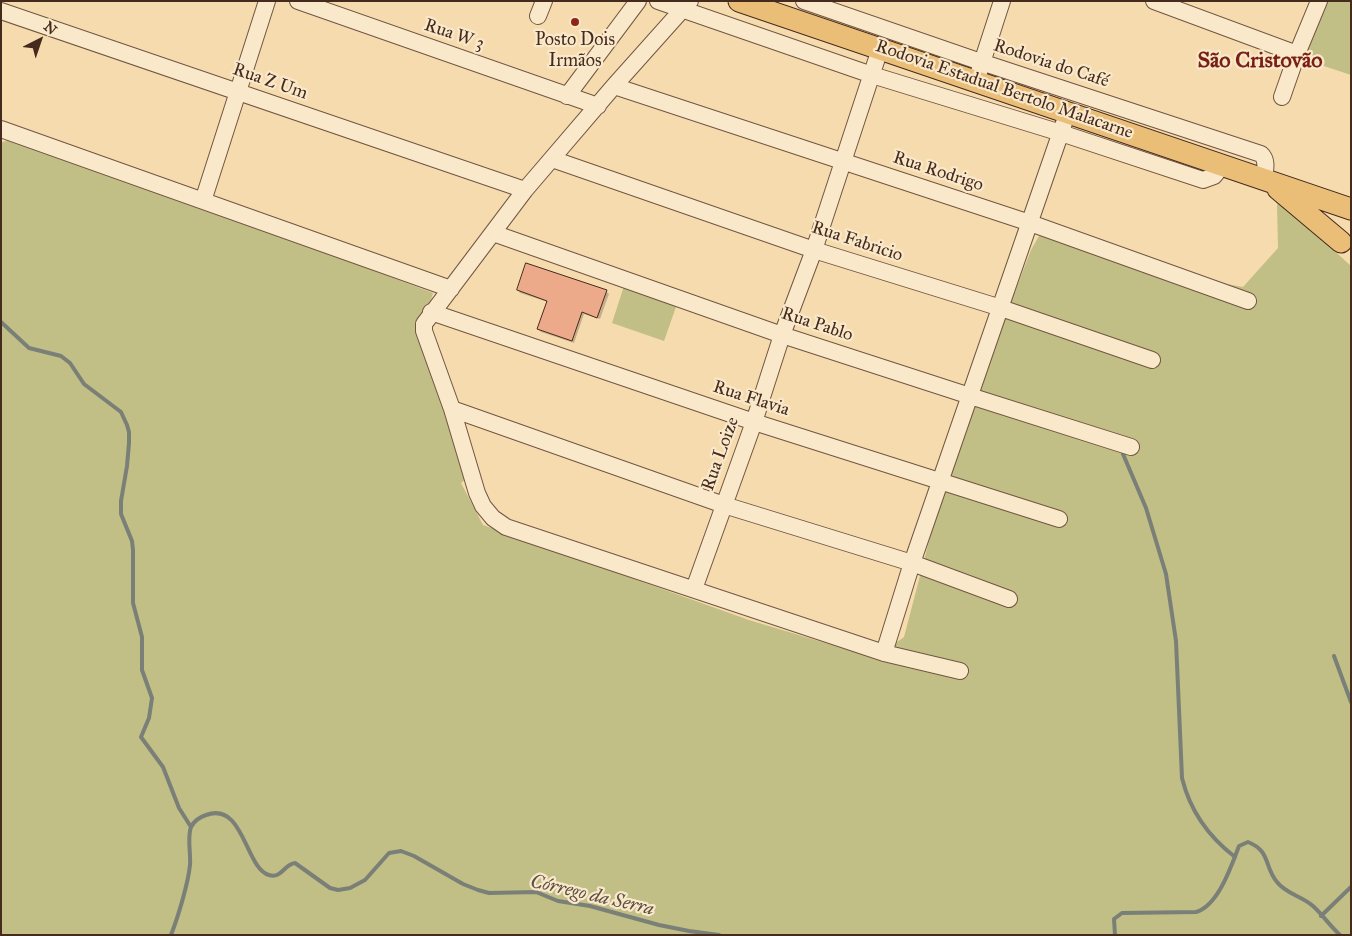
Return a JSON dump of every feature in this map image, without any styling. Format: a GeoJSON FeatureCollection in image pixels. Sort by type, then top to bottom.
{"type":"FeatureCollection","features":[{"type":"Feature","properties":{"kind":"main road","name":"Rodovia Estadual Bertolo Malacarne"},"geometry":{"type":"LineString","coordinates":[[739,1],[880,49],[979,72],[1067,112],[1266,180],[1347,203]]}},
{"type":"Feature","properties":{"kind":"main road"},"geometry":{"type":"LineString","coordinates":[[1266,180],[1346,246]]}},
{"type":"Feature","properties":{"kind":"main road"},"geometry":{"type":"LineString","coordinates":[[1346,246],[1336,232],[1335,222],[1347,203]]}},
{"type":"Feature","properties":{"kind":"street"},"geometry":{"type":"LineString","coordinates":[[203,201],[268,1]]}},
{"type":"Feature","properties":{"kind":"street","name":"Rua W 3"},"geometry":{"type":"LineString","coordinates":[[298,1],[598,106]]}},
{"type":"Feature","properties":{"kind":"street"},"geometry":{"type":"LineString","coordinates":[[567,96],[638,1]]}},
{"type":"Feature","properties":{"kind":"street"},"geometry":{"type":"LineString","coordinates":[[658,1],[687,5],[872,75],[1204,180],[1214,176],[1223,164]]}},
{"type":"Feature","properties":{"kind":"street","name":"Rodovia do Café"},"geometry":{"type":"LineString","coordinates":[[804,1],[979,72],[1261,154],[1265,157],[1266,162],[1266,180]]}},
{"type":"Feature","properties":{"kind":"street"},"geometry":{"type":"LineString","coordinates":[[979,72],[1002,1]]}},
{"type":"Feature","properties":{"kind":"street"},"geometry":{"type":"LineString","coordinates":[[1154,1],[1297,54]]}},
{"type":"Feature","properties":{"kind":"street"},"geometry":{"type":"LineString","coordinates":[[1282,97],[1319,1]]}},
{"type":"Feature","properties":{"kind":"street"},"geometry":{"type":"LineString","coordinates":[[687,5],[614,86],[525,190],[451,289],[431,312],[424,324],[424,331],[452,409],[477,492],[483,506],[493,518],[506,527],[884,653],[960,671]]}},
{"type":"Feature","properties":{"kind":"street","name":"Rua Z Um"},"geometry":{"type":"LineString","coordinates":[[1,11],[525,190]]}},
{"type":"Feature","properties":{"kind":"street","name":"Rua Loize"},"geometry":{"type":"LineString","coordinates":[[694,589],[754,422],[782,334],[814,250],[880,49]]}},
{"type":"Feature","properties":{"kind":"street","name":"Rua Rodrigo"},"geometry":{"type":"LineString","coordinates":[[614,86],[1030,223],[1248,301]]}},
{"type":"Feature","properties":{"kind":"street"},"geometry":{"type":"LineString","coordinates":[[884,653],[912,563],[1067,112]]}},
{"type":"Feature","properties":{"kind":"street"},"geometry":{"type":"LineString","coordinates":[[1,129],[451,289]]}},
{"type":"Feature","properties":{"kind":"street","name":"Rua Fabricio"},"geometry":{"type":"LineString","coordinates":[[552,159],[814,250],[1001,308],[1152,360]]}},
{"type":"Feature","properties":{"kind":"street","name":"Rua Pablo"},"geometry":{"type":"LineString","coordinates":[[493,233],[782,334],[970,396],[1131,446]]}},
{"type":"Feature","properties":{"kind":"street","name":"Rua Flavia"},"geometry":{"type":"LineString","coordinates":[[431,312],[754,422],[1059,519]]}},
{"type":"Feature","properties":{"kind":"street"},"geometry":{"type":"LineString","coordinates":[[452,409],[724,505],[912,563],[1009,599]]}},
{"type":"Feature","properties":{"kind":"shaded area"},"geometry":{"type":"Polygon","coordinates":[[[1322,1],[1351,1],[1351,75],[1303,59],[1322,1]]]}},
{"type":"Feature","properties":{"kind":"shaded area"},"geometry":{"type":"Polygon","coordinates":[[[20,138],[433,293],[424,322],[469,477],[461,483],[483,525],[749,620],[875,658],[904,637],[938,507],[997,343],[1011,295],[1015,292],[1031,250],[1043,229],[1200,279],[1243,287],[1278,248],[1277,203],[1296,216],[1351,266],[1351,935],[1,935],[1,143],[10,139],[20,138]]]}},
{"type":"Feature","properties":{"kind":"shaded area"},"geometry":{"type":"Polygon","coordinates":[[[624,286],[677,304],[664,341],[612,323],[624,286]]]}},
{"type":"Feature","properties":{"kind":"building"},"geometry":{"type":"Polygon","coordinates":[[[526,263],[607,290],[597,318],[582,312],[572,341],[537,329],[547,301],[517,290],[526,263]]]}},
{"type":"Feature","properties":{"kind":"waterway"},"geometry":{"type":"LineString","coordinates":[[1,322],[29,348],[61,356],[70,363],[84,384],[121,412],[127,425],[129,443],[121,514],[132,541],[133,603],[142,637],[142,670],[152,698],[149,718],[141,737],[163,767],[179,808],[191,827]]}},
{"type":"Feature","properties":{"kind":"waterway"},"geometry":{"type":"LineString","coordinates":[[1123,454],[1146,508],[1166,574],[1176,641],[1182,778],[1195,812],[1209,832],[1235,857]]}},
{"type":"Feature","properties":{"kind":"waterway"},"geometry":{"type":"LineString","coordinates":[[1334,656],[1351,702]]}},
{"type":"Feature","properties":{"kind":"waterway","name":"Córrego da Serra"},"geometry":{"type":"LineString","coordinates":[[171,935],[189,873],[189,836],[191,827],[195,821],[202,817],[219,813],[228,817],[236,826],[254,861],[261,870],[273,876],[295,863],[330,888],[338,890],[350,888],[365,880],[389,853],[401,851],[414,856],[463,884],[489,893],[536,892],[558,901],[590,906],[659,925],[719,935]]}},
{"type":"Feature","properties":{"kind":"waterway","name":"Córrego da Serra"},"geometry":{"type":"LineString","coordinates":[[1115,935],[1114,919],[1122,913],[1196,912],[1204,908],[1211,902],[1223,885],[1239,846],[1248,842],[1264,855],[1273,876],[1281,886],[1313,906],[1340,935]]}},
{"type":"Feature","properties":{"kind":"waterway"},"geometry":{"type":"LineString","coordinates":[[1321,916],[1351,887]]}},
{"type":"Feature","properties":{"kind":"place","name":"Posto Dois Irmãos"},"geometry":{"type":"Point","coordinates":[575,22]}},
{"type":"Feature","properties":{"kind":"district","name":"São Cristovão"},"geometry":{"type":"Point","coordinates":[1260,62]}}]}
